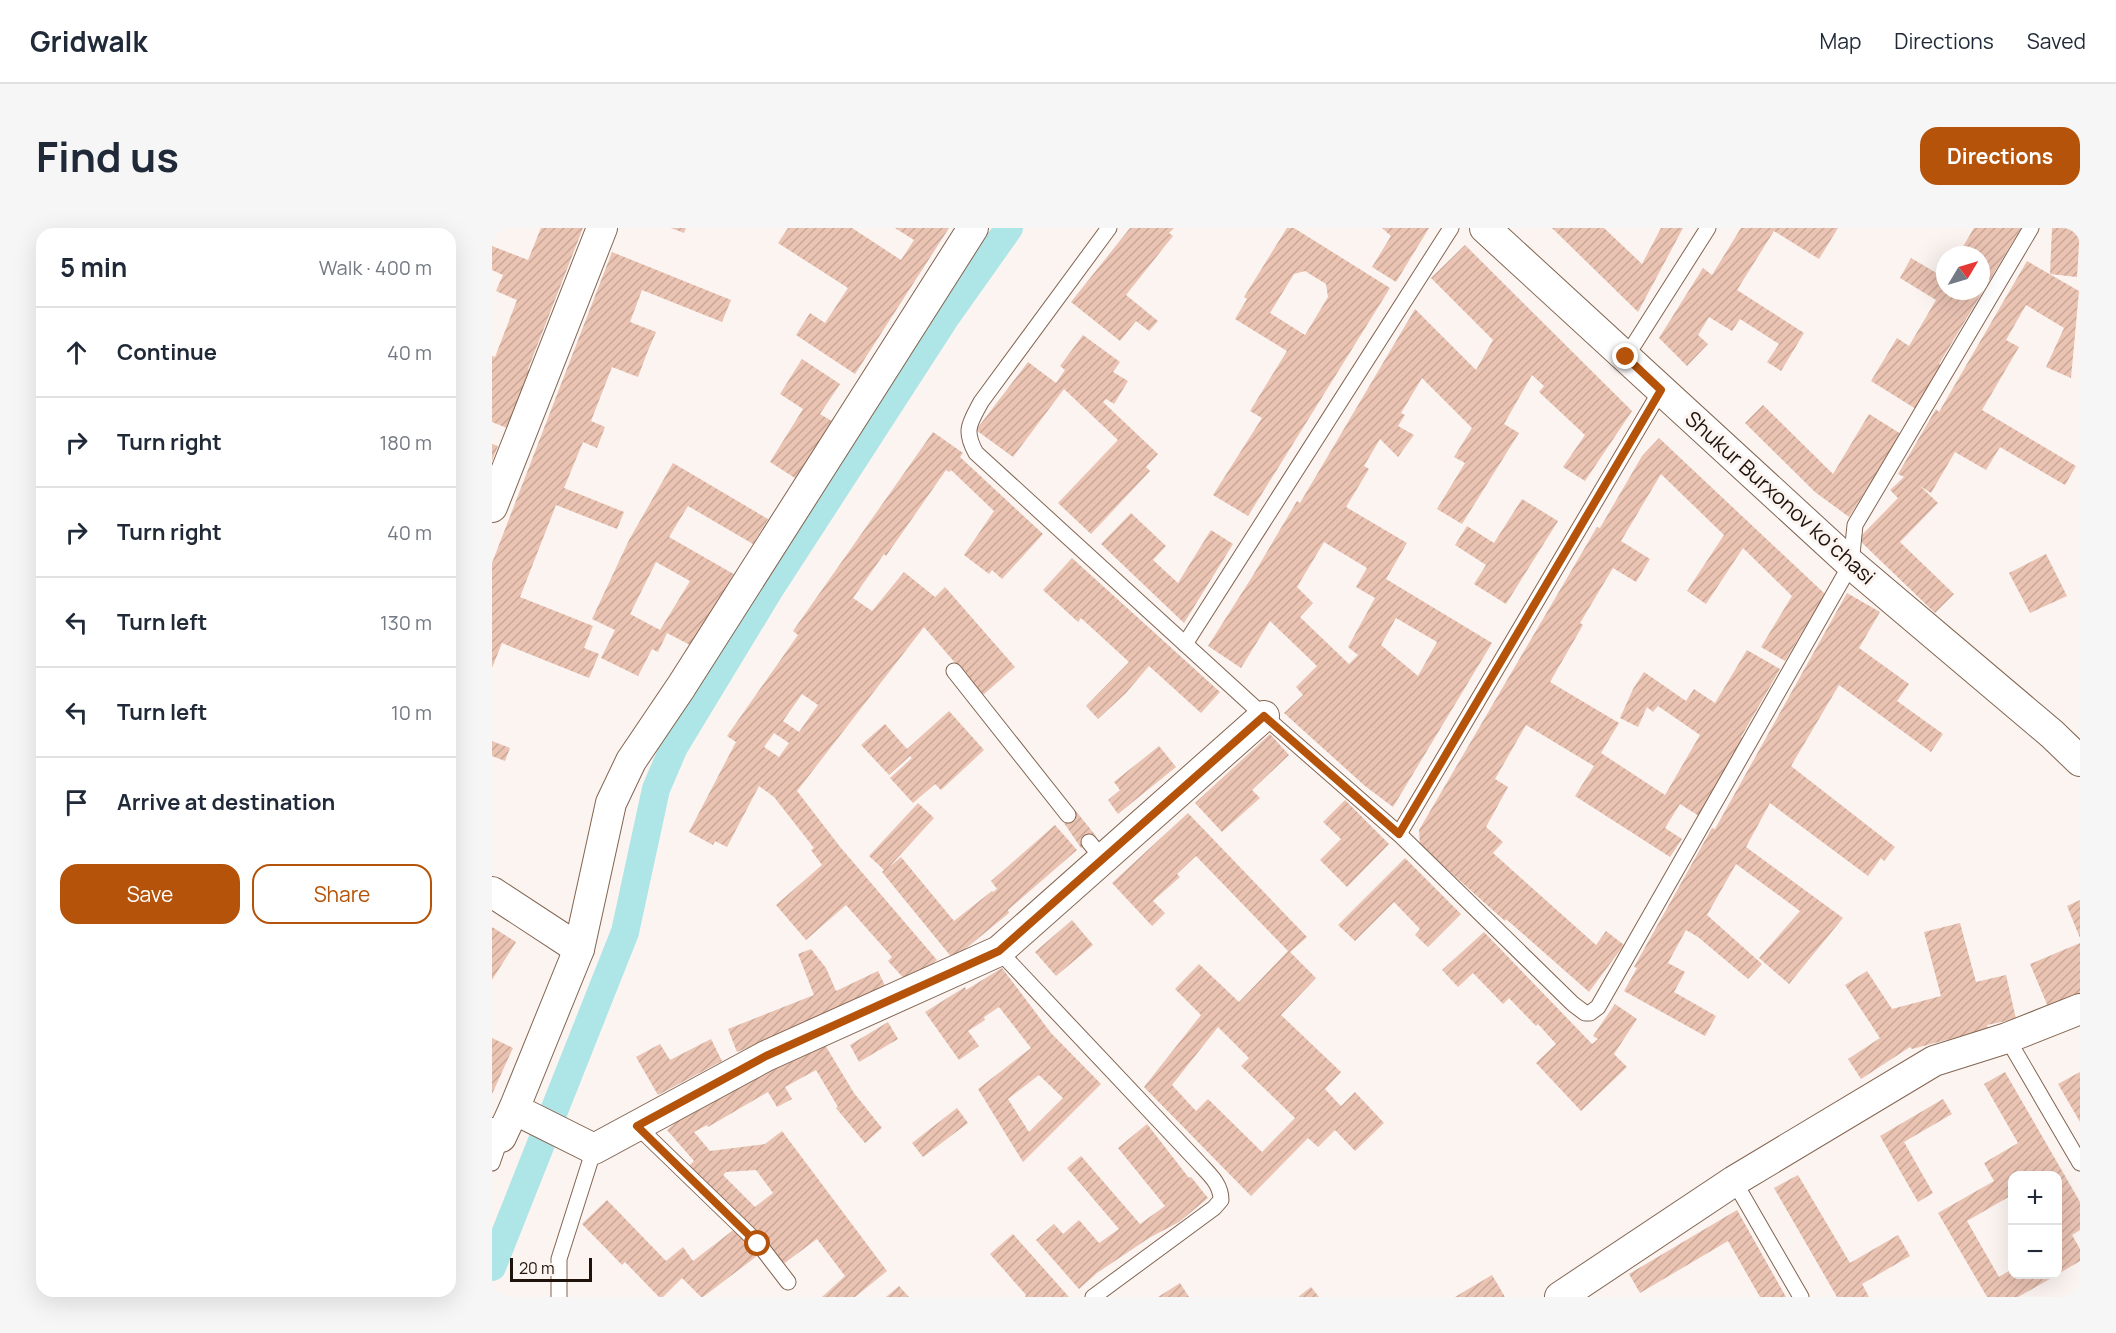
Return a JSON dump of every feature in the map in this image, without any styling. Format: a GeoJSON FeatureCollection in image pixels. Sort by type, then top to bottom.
{"type":"FeatureCollection","features":[{"type":"Feature","properties":{"kind":"street"},"geometry":{"type":"LineString","coordinates":[[492,507],[602,228]]}},
{"type":"Feature","properties":{"kind":"street"},"geometry":{"type":"LineString","coordinates":[[495,1144],[521,1112],[579,949],[611,803],[631,761],[681,687],[973,228]]}},
{"type":"Feature","properties":{"kind":"street","name":"Shukur Burxonov koʻchasi"},"geometry":{"type":"LineString","coordinates":[[1485,228],[1851,564],[2052,734],[2080,761]]}},
{"type":"Feature","properties":{"kind":"street"},"geometry":{"type":"LineString","coordinates":[[521,1112],[594,1149],[766,1056],[999,951],[1096,850],[1264,716]]}},
{"type":"Feature","properties":{"kind":"street"},"geometry":{"type":"LineString","coordinates":[[492,892],[579,949]]}},
{"type":"Feature","properties":{"kind":"street"},"geometry":{"type":"LineString","coordinates":[[1560,1297],[1734,1181],[1934,1061],[2007,1038],[2080,1009]]}},
{"type":"Feature","properties":{"kind":"lane"},"geometry":{"type":"LineString","coordinates":[[1108,228],[981,402],[968,427],[969,441],[976,453],[1185,645],[1399,834],[1580,1010],[1590,1012],[1598,1007],[1851,564],[1855,525],[2031,228]]}},
{"type":"Feature","properties":{"kind":"lane"},"geometry":{"type":"LineString","coordinates":[[1185,645],[1451,228]]}},
{"type":"Feature","properties":{"kind":"lane"},"geometry":{"type":"LineString","coordinates":[[1626,357],[1708,228]]}},
{"type":"Feature","properties":{"kind":"lane"},"geometry":{"type":"LineString","coordinates":[[1399,834],[1661,390]]}},
{"type":"Feature","properties":{"kind":"lane"},"geometry":{"type":"LineString","coordinates":[[954,671],[1068,815]]}},
{"type":"Feature","properties":{"kind":"lane"},"geometry":{"type":"LineString","coordinates":[[999,951],[1207,1171],[1221,1190],[1221,1200],[1214,1208],[1093,1297]]}},
{"type":"Feature","properties":{"kind":"lane"},"geometry":{"type":"LineString","coordinates":[[2007,1038],[2080,1163]]}},
{"type":"Feature","properties":{"kind":"lane"},"geometry":{"type":"LineString","coordinates":[[637,1126],[758,1244],[788,1282]]}},
{"type":"Feature","properties":{"kind":"lane"},"geometry":{"type":"LineString","coordinates":[[559,1297],[559,1259],[594,1149]]}},
{"type":"Feature","properties":{"kind":"lane"},"geometry":{"type":"LineString","coordinates":[[1734,1181],[1801,1297]]}},
{"type":"Feature","properties":{"kind":"lane"},"geometry":{"type":"LineString","coordinates":[[1103,1297],[1113,1281]]}},
{"type":"Feature","properties":{"kind":"building"},"geometry":{"type":"Polygon","coordinates":[[[541,228],[583,228],[507,428],[492,422],[492,356],[495,357],[517,300],[496,291],[503,275],[492,270],[492,246],[528,260],[541,228]]]}},
{"type":"Feature","properties":{"kind":"building"},"geometry":{"type":"Polygon","coordinates":[[[671,228],[686,228],[684,233],[671,228]]]}},
{"type":"Feature","properties":{"kind":"building"},"geometry":{"type":"Polygon","coordinates":[[[788,228],[852,228],[901,260],[914,240],[895,228],[949,228],[855,374],[796,335],[810,313],[825,323],[848,288],[778,243],[788,228]]]}},
{"type":"Feature","properties":{"kind":"building"},"geometry":{"type":"Polygon","coordinates":[[[1130,228],[1174,228],[1169,233],[1173,236],[1126,295],[1158,321],[1149,331],[1136,321],[1120,341],[1071,302],[1130,228]]]}},
{"type":"Feature","properties":{"kind":"building"},"geometry":{"type":"Polygon","coordinates":[[[1287,228],[1294,228],[1390,288],[1248,516],[1213,495],[1262,418],[1250,411],[1287,351],[1235,319],[1247,299],[1244,297],[1287,228]],[[1305,271],[1294,274],[1270,313],[1305,335],[1328,297],[1326,284],[1305,271]]]}},
{"type":"Feature","properties":{"kind":"building"},"geometry":{"type":"Polygon","coordinates":[[[1382,228],[1429,228],[1396,282],[1372,267],[1391,236],[1382,228]]]}},
{"type":"Feature","properties":{"kind":"building"},"geometry":{"type":"Polygon","coordinates":[[[1552,228],[1604,228],[1642,264],[1661,228],[1683,228],[1638,312],[1552,228]]]}},
{"type":"Feature","properties":{"kind":"building"},"geometry":{"type":"Polygon","coordinates":[[[1741,228],[1838,228],[1819,259],[1774,231],[1737,290],[1804,333],[1781,371],[1767,362],[1779,344],[1740,319],[1732,331],[1709,317],[1698,335],[1708,344],[1687,366],[1659,338],[1703,268],[1712,275],[1741,228]]]}},
{"type":"Feature","properties":{"kind":"building"},"geometry":{"type":"Polygon","coordinates":[[[1974,228],[2021,228],[1990,279],[1990,246],[1963,246],[1974,228]]]}},
{"type":"Feature","properties":{"kind":"building"},"geometry":{"type":"Polygon","coordinates":[[[2052,228],[2080,228],[2077,277],[2050,274],[2052,228]]]}},
{"type":"Feature","properties":{"kind":"building"},"geometry":{"type":"Polygon","coordinates":[[[1465,245],[1632,411],[1585,481],[1563,467],[1585,435],[1539,392],[1544,386],[1532,375],[1504,424],[1519,433],[1462,524],[1437,509],[1465,463],[1454,457],[1472,428],[1422,378],[1401,413],[1405,415],[1398,426],[1414,435],[1398,457],[1380,439],[1364,466],[1369,469],[1346,507],[1407,543],[1386,579],[1492,643],[1393,807],[1365,786],[1284,713],[1303,695],[1296,687],[1317,666],[1270,621],[1241,668],[1208,646],[1297,501],[1300,503],[1415,309],[1476,370],[1493,340],[1431,278],[1465,245]],[[1324,542],[1297,587],[1313,603],[1300,617],[1349,664],[1358,655],[1348,647],[1375,598],[1356,587],[1367,568],[1324,542]],[[1396,618],[1381,645],[1418,676],[1437,642],[1396,618]]]}},
{"type":"Feature","properties":{"kind":"building"},"geometry":{"type":"Polygon","coordinates":[[[612,252],[731,300],[722,322],[642,290],[630,322],[656,332],[638,377],[612,367],[591,421],[605,427],[597,448],[583,442],[564,488],[624,512],[617,529],[556,505],[520,597],[593,626],[584,648],[599,654],[589,678],[502,643],[492,668],[492,563],[612,252]]]}},
{"type":"Feature","properties":{"kind":"building"},"geometry":{"type":"Polygon","coordinates":[[[1911,258],[1936,273],[1936,300],[1900,278],[1911,258]]]}},
{"type":"Feature","properties":{"kind":"building"},"geometry":{"type":"Polygon","coordinates":[[[2027,261],[2079,291],[2071,378],[2046,367],[2064,328],[2026,305],[2006,340],[2019,347],[1982,410],[2076,466],[2065,485],[2000,447],[1986,470],[1955,452],[1931,493],[1920,486],[1938,503],[1900,542],[1954,594],[1935,613],[1858,539],[1898,498],[1890,490],[1904,477],[1898,474],[1936,409],[1939,412],[2027,261]]]}},
{"type":"Feature","properties":{"kind":"building"},"geometry":{"type":"Polygon","coordinates":[[[1936,300],[1978,300],[1939,364],[1942,366],[1916,409],[1871,381],[1897,338],[1909,346],[1936,300]]]}},
{"type":"Feature","properties":{"kind":"building"},"geometry":{"type":"Polygon","coordinates":[[[1083,335],[1120,362],[1113,372],[1128,381],[1114,404],[1106,399],[1103,402],[1158,454],[1146,467],[1150,471],[1091,534],[1058,503],[1118,440],[1064,389],[1013,457],[976,430],[1028,362],[1056,383],[1065,370],[1060,366],[1083,335]]]}},
{"type":"Feature","properties":{"kind":"building"},"geometry":{"type":"Polygon","coordinates":[[[802,359],[840,384],[820,414],[835,423],[798,480],[770,462],[803,409],[780,394],[802,359]]]}},
{"type":"Feature","properties":{"kind":"building"},"geometry":{"type":"Polygon","coordinates":[[[1763,405],[1833,474],[1869,414],[1901,434],[1849,517],[1815,492],[1745,423],[1763,405]]]}},
{"type":"Feature","properties":{"kind":"building"},"geometry":{"type":"Polygon","coordinates":[[[933,432],[963,453],[960,457],[1043,534],[1002,579],[992,570],[989,574],[964,555],[994,511],[951,470],[949,472],[946,470],[886,556],[884,554],[853,598],[872,611],[904,572],[935,597],[945,587],[1015,667],[983,695],[924,627],[797,791],[841,848],[937,960],[909,984],[888,961],[892,957],[846,905],[806,940],[776,905],[822,865],[811,850],[814,848],[774,797],[759,786],[727,847],[715,841],[713,845],[689,832],[736,742],[727,736],[798,635],[793,631],[933,432]],[[802,694],[783,721],[799,732],[818,705],[802,694]],[[774,733],[764,747],[779,757],[789,743],[774,733]]]}},
{"type":"Feature","properties":{"kind":"building"},"geometry":{"type":"Polygon","coordinates":[[[1659,438],[1825,594],[1785,661],[1761,647],[1792,596],[1743,548],[1706,604],[1687,591],[1724,535],[1661,474],[1621,541],[1650,559],[1636,582],[1613,568],[1580,623],[1583,625],[1550,682],[1619,723],[1601,753],[1665,795],[1700,735],[1658,706],[1653,712],[1647,707],[1638,727],[1620,718],[1633,689],[1644,672],[1686,701],[1694,689],[1715,703],[1747,650],[1780,669],[1741,737],[1744,739],[1699,816],[1680,804],[1665,828],[1682,839],[1670,857],[1575,796],[1594,766],[1526,725],[1495,779],[1508,787],[1486,827],[1503,842],[1493,853],[1596,945],[1606,931],[1624,945],[1589,992],[1420,845],[1419,830],[1597,527],[1600,528],[1642,456],[1659,438]]]}},
{"type":"Feature","properties":{"kind":"building"},"geometry":{"type":"Polygon","coordinates":[[[492,444],[498,446],[492,461],[492,444]]]}},
{"type":"Feature","properties":{"kind":"building"},"geometry":{"type":"Polygon","coordinates":[[[673,463],[768,519],[753,544],[688,506],[669,537],[737,576],[692,646],[667,633],[658,652],[652,649],[638,676],[601,658],[615,630],[592,619],[629,540],[673,463]],[[656,562],[630,614],[660,630],[690,581],[656,562]]]}},
{"type":"Feature","properties":{"kind":"building"},"geometry":{"type":"Polygon","coordinates":[[[1522,499],[1558,521],[1506,604],[1474,584],[1486,565],[1455,545],[1467,526],[1494,543],[1522,499]]]}},
{"type":"Feature","properties":{"kind":"building"},"geometry":{"type":"Polygon","coordinates":[[[1131,513],[1166,546],[1153,560],[1178,583],[1211,530],[1233,544],[1184,623],[1101,544],[1131,513]]]}},
{"type":"Feature","properties":{"kind":"building"},"geometry":{"type":"Polygon","coordinates":[[[2046,554],[2067,596],[2030,613],[2009,573],[2046,554]]]}},
{"type":"Feature","properties":{"kind":"building"},"geometry":{"type":"Polygon","coordinates":[[[1072,558],[1220,692],[1201,713],[1149,666],[1126,693],[1098,719],[1086,706],[1129,662],[1081,618],[1078,622],[1043,590],[1072,558]]]}},
{"type":"Feature","properties":{"kind":"building"},"geometry":{"type":"Polygon","coordinates":[[[1847,593],[1880,612],[1859,648],[1909,684],[1897,701],[1943,734],[1931,752],[1839,685],[1791,766],[1895,847],[1884,861],[1881,858],[1868,876],[1770,803],[1746,847],[1843,918],[1789,984],[1759,958],[1800,911],[1736,864],[1707,915],[1762,964],[1748,979],[1698,937],[1686,930],[1668,963],[1685,972],[1674,992],[1716,1016],[1705,1036],[1624,991],[1637,968],[1634,967],[1712,828],[1715,829],[1847,593]]]}},
{"type":"Feature","properties":{"kind":"building"},"geometry":{"type":"Polygon","coordinates":[[[949,711],[984,750],[941,790],[935,784],[913,803],[890,778],[912,758],[910,756],[889,775],[861,745],[885,724],[907,749],[949,711]]]}},
{"type":"Feature","properties":{"kind":"building"},"geometry":{"type":"Polygon","coordinates":[[[1270,734],[1289,755],[1252,790],[1260,798],[1222,832],[1195,803],[1270,734]]]}},
{"type":"Feature","properties":{"kind":"building"},"geometry":{"type":"Polygon","coordinates":[[[492,741],[510,748],[505,761],[492,756],[492,741]]]}},
{"type":"Feature","properties":{"kind":"building"},"geometry":{"type":"Polygon","coordinates":[[[1159,746],[1176,767],[1118,814],[1108,800],[1120,790],[1114,782],[1159,746]]]}},
{"type":"Feature","properties":{"kind":"building"},"geometry":{"type":"Polygon","coordinates":[[[1345,800],[1389,844],[1347,887],[1320,860],[1341,839],[1323,822],[1345,800]]]}},
{"type":"Feature","properties":{"kind":"building"},"geometry":{"type":"Polygon","coordinates":[[[918,803],[934,818],[889,867],[901,857],[954,921],[997,889],[991,881],[1055,825],[1077,850],[1008,910],[1009,913],[953,959],[882,872],[884,870],[869,856],[918,803]]]}},
{"type":"Feature","properties":{"kind":"building"},"geometry":{"type":"Polygon","coordinates":[[[1075,810],[1096,836],[1081,848],[1062,820],[1075,810]]]}},
{"type":"Feature","properties":{"kind":"building"},"geometry":{"type":"Polygon","coordinates":[[[1188,813],[1307,937],[1290,952],[1316,978],[1281,1015],[1341,1072],[1325,1089],[1336,1101],[1341,1106],[1355,1092],[1384,1123],[1355,1151],[1335,1130],[1318,1147],[1308,1138],[1251,1196],[1144,1087],[1201,1015],[1175,989],[1199,964],[1239,1002],[1288,951],[1196,856],[1177,874],[1180,877],[1153,901],[1165,913],[1152,926],[1112,883],[1188,813]],[[1218,1027],[1172,1085],[1196,1111],[1208,1099],[1262,1152],[1295,1118],[1241,1066],[1249,1058],[1218,1027]]]}},
{"type":"Feature","properties":{"kind":"building"},"geometry":{"type":"Polygon","coordinates":[[[1405,858],[1461,914],[1428,947],[1415,935],[1420,929],[1394,902],[1355,941],[1338,925],[1405,858]]]}},
{"type":"Feature","properties":{"kind":"building"},"geometry":{"type":"Polygon","coordinates":[[[2080,900],[2080,938],[2067,906],[2080,900]]]}},
{"type":"Feature","properties":{"kind":"building"},"geometry":{"type":"Polygon","coordinates":[[[1072,920],[1093,945],[1056,976],[1035,952],[1072,920]]]}},
{"type":"Feature","properties":{"kind":"building"},"geometry":{"type":"Polygon","coordinates":[[[1960,923],[1976,982],[2006,975],[2016,1019],[1987,1025],[1988,1029],[1912,1049],[1910,1047],[1861,1079],[1848,1059],[1880,1038],[1845,985],[1867,971],[1892,1009],[1941,996],[1924,932],[1960,923]]]}},
{"type":"Feature","properties":{"kind":"building"},"geometry":{"type":"Polygon","coordinates":[[[492,927],[516,942],[492,980],[492,927]]]}},
{"type":"Feature","properties":{"kind":"building"},"geometry":{"type":"Polygon","coordinates":[[[1484,932],[1592,1044],[1598,1039],[1593,1036],[1615,1004],[1637,1019],[1614,1054],[1627,1067],[1581,1111],[1536,1063],[1556,1044],[1538,1024],[1536,1026],[1509,998],[1503,1004],[1473,973],[1458,987],[1442,970],[1484,932]]]}},
{"type":"Feature","properties":{"kind":"building"},"geometry":{"type":"Polygon","coordinates":[[[2080,943],[2080,996],[2049,1009],[2030,964],[2080,943]]]}},
{"type":"Feature","properties":{"kind":"building"},"geometry":{"type":"Polygon","coordinates":[[[811,949],[826,968],[836,991],[878,971],[889,994],[737,1052],[728,1029],[814,995],[798,954],[811,949]]]}},
{"type":"Feature","properties":{"kind":"building"},"geometry":{"type":"Polygon","coordinates":[[[1002,968],[1051,1033],[1101,1084],[1023,1162],[978,1089],[1031,1048],[999,1007],[968,1031],[979,1046],[959,1060],[925,1012],[965,987],[966,990],[1002,968]],[[1039,1075],[1008,1099],[1029,1132],[1063,1098],[1039,1075]]]}},
{"type":"Feature","properties":{"kind":"building"},"geometry":{"type":"Polygon","coordinates":[[[888,1022],[898,1039],[859,1062],[850,1045],[888,1022]]]}},
{"type":"Feature","properties":{"kind":"building"},"geometry":{"type":"Polygon","coordinates":[[[492,1038],[513,1048],[492,1094],[492,1038]]]}},
{"type":"Feature","properties":{"kind":"building"},"geometry":{"type":"Polygon","coordinates":[[[711,1039],[722,1061],[658,1095],[636,1057],[660,1044],[670,1060],[711,1039]]]}},
{"type":"Feature","properties":{"kind":"building"},"geometry":{"type":"Polygon","coordinates":[[[822,1040],[854,1093],[882,1128],[865,1143],[836,1108],[838,1107],[816,1070],[785,1087],[792,1099],[777,1107],[768,1092],[708,1127],[707,1125],[694,1132],[710,1151],[765,1144],[782,1131],[887,1271],[855,1297],[822,1297],[845,1276],[817,1239],[782,1265],[689,1166],[694,1161],[667,1130],[681,1118],[822,1040]],[[756,1170],[726,1172],[723,1175],[755,1207],[773,1193],[756,1170]]]}},
{"type":"Feature","properties":{"kind":"building"},"geometry":{"type":"Polygon","coordinates":[[[2005,1072],[2080,1202],[2080,1230],[2072,1235],[2080,1249],[2080,1261],[2062,1272],[2062,1171],[2008,1171],[2008,1197],[1967,1221],[1999,1277],[2008,1271],[2008,1279],[2050,1279],[2018,1297],[1987,1297],[1938,1213],[1994,1181],[1984,1163],[2018,1143],[1984,1084],[2005,1072]]]}},
{"type":"Feature","properties":{"kind":"building"},"geometry":{"type":"Polygon","coordinates":[[[2080,1072],[2080,1122],[2058,1084],[2080,1072]]]}},
{"type":"Feature","properties":{"kind":"building"},"geometry":{"type":"Polygon","coordinates":[[[1943,1099],[1952,1114],[1904,1142],[1933,1193],[1918,1202],[1880,1136],[1943,1099]]]}},
{"type":"Feature","properties":{"kind":"building"},"geometry":{"type":"Polygon","coordinates":[[[957,1108],[968,1123],[923,1157],[912,1143],[957,1108]]]}},
{"type":"Feature","properties":{"kind":"building"},"geometry":{"type":"Polygon","coordinates":[[[1147,1124],[1189,1178],[1191,1177],[1208,1198],[1179,1222],[1149,1238],[1097,1273],[1079,1289],[1036,1240],[1054,1224],[1063,1234],[1079,1220],[1099,1243],[1119,1229],[1067,1168],[1081,1156],[1140,1224],[1165,1206],[1118,1148],[1147,1124]]]}},
{"type":"Feature","properties":{"kind":"building"},"geometry":{"type":"Polygon","coordinates":[[[1798,1175],[1850,1263],[1898,1235],[1910,1256],[1862,1284],[1869,1297],[1837,1297],[1774,1188],[1798,1175]]]}},
{"type":"Feature","properties":{"kind":"building"},"geometry":{"type":"Polygon","coordinates":[[[607,1200],[666,1261],[683,1247],[693,1261],[736,1228],[757,1256],[703,1297],[682,1278],[663,1297],[659,1297],[625,1262],[622,1265],[582,1224],[607,1200]]]}},
{"type":"Feature","properties":{"kind":"building"},"geometry":{"type":"Polygon","coordinates":[[[1737,1210],[1786,1297],[1760,1297],[1728,1241],[1640,1293],[1629,1274],[1737,1210]]]}},
{"type":"Feature","properties":{"kind":"building"},"geometry":{"type":"Polygon","coordinates":[[[1013,1234],[1069,1297],[1025,1297],[1026,1295],[990,1254],[1013,1234]]]}},
{"type":"Feature","properties":{"kind":"building"},"geometry":{"type":"Polygon","coordinates":[[[1492,1275],[1505,1297],[1455,1297],[1492,1275]]]}},
{"type":"Feature","properties":{"kind":"building"},"geometry":{"type":"Polygon","coordinates":[[[1180,1283],[1189,1297],[1158,1297],[1180,1283]]]}},
{"type":"Feature","properties":{"kind":"building"},"geometry":{"type":"Polygon","coordinates":[[[899,1286],[909,1297],[886,1297],[899,1286]]]}},
{"type":"Feature","properties":{"kind":"building"},"geometry":{"type":"Polygon","coordinates":[[[1311,1287],[1319,1297],[1298,1297],[1311,1287]]]}},
{"type":"Feature","properties":{"kind":"waterway"},"geometry":{"type":"LineString","coordinates":[[492,1267],[625,932],[656,789],[674,747],[768,592],[946,317],[1009,228]]}},
{"type":"Feature","properties":{"kind":"route"},"geometry":{"type":"LineString","coordinates":[[758,1244],[637,1126],[766,1056],[999,951],[1264,716],[1399,834],[1661,390],[1626,357]]}}]}
